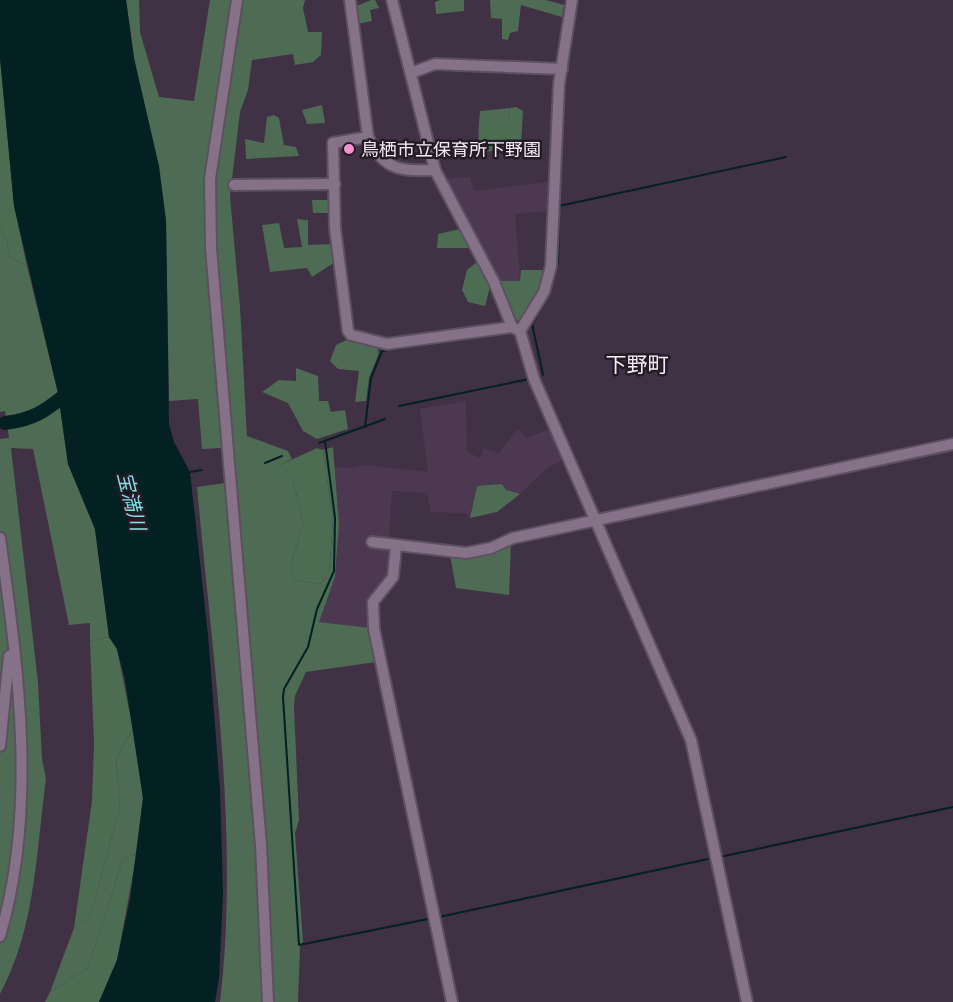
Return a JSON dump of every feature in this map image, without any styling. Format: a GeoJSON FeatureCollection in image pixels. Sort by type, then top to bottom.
{"type":"FeatureCollection","features":[{"type":"Feature","properties":{"kind":"street"},"geometry":{"type":"LineString","coordinates":[[237,0],[210,179],[212,248],[261,845],[268,1002]]}},
{"type":"Feature","properties":{"kind":"street"},"geometry":{"type":"LineString","coordinates":[[350,0],[368,137],[384,161],[402,171],[435,170]]}},
{"type":"Feature","properties":{"kind":"street"},"geometry":{"type":"LineString","coordinates":[[392,0],[435,170],[516,329],[534,379],[691,740],[747,1002]]}},
{"type":"Feature","properties":{"kind":"street"},"geometry":{"type":"LineString","coordinates":[[368,137],[334,140],[335,228],[348,331],[351,335],[387,344],[516,329],[544,292],[551,266],[562,69],[572,0]]}},
{"type":"Feature","properties":{"kind":"street"},"geometry":{"type":"LineString","coordinates":[[411,73],[435,64],[562,69]]}},
{"type":"Feature","properties":{"kind":"street"},"geometry":{"type":"LineString","coordinates":[[234,185],[335,184]]}},
{"type":"Feature","properties":{"kind":"street"},"geometry":{"type":"LineString","coordinates":[[372,542],[466,554],[491,548],[513,538],[953,444]]}},
{"type":"Feature","properties":{"kind":"street"},"geometry":{"type":"LineString","coordinates":[[0,538],[14,642],[20,746],[19,836],[8,908],[0,936]]}},
{"type":"Feature","properties":{"kind":"street"},"geometry":{"type":"LineString","coordinates":[[396,546],[393,577],[373,602],[374,629],[452,1002]]}},
{"type":"Feature","properties":{"kind":"street"},"geometry":{"type":"LineString","coordinates":[[0,746],[9,649],[14,642]]}},
{"type":"Feature","properties":{"kind":"shaded area"},"geometry":{"type":"Polygon","coordinates":[[[470,177],[474,191],[548,182],[547,211],[515,214],[520,281],[498,281],[442,179],[470,177]]]}},
{"type":"Feature","properties":{"kind":"shaded area"},"geometry":{"type":"Polygon","coordinates":[[[466,401],[467,451],[480,459],[483,448],[499,453],[518,429],[526,438],[550,429],[563,460],[548,467],[520,494],[477,486],[470,518],[466,513],[431,512],[427,493],[392,491],[389,540],[393,543],[391,578],[371,600],[371,628],[319,622],[335,577],[339,524],[335,467],[350,468],[364,465],[428,472],[420,409],[466,401]]]}},
{"type":"Feature","properties":{"kind":"green space"},"geometry":{"type":"Polygon","coordinates":[[[126,0],[139,0],[140,32],[159,97],[194,101],[210,0],[231,0],[206,181],[206,248],[221,448],[202,449],[198,399],[169,401],[166,220],[134,58],[126,0]]]}},
{"type":"Feature","properties":{"kind":"green space"},"geometry":{"type":"Polygon","coordinates":[[[240,0],[305,0],[303,8],[308,32],[322,32],[321,55],[313,62],[295,65],[293,54],[252,60],[248,90],[240,112],[230,196],[240,307],[247,436],[288,451],[292,459],[278,466],[293,479],[303,524],[291,564],[294,580],[320,584],[329,574],[333,520],[323,450],[333,447],[339,524],[335,577],[319,622],[371,628],[376,662],[306,672],[295,696],[299,820],[295,833],[303,941],[300,947],[298,1002],[220,1002],[227,874],[225,809],[222,744],[197,487],[225,483],[226,494],[233,493],[216,247],[215,180],[240,0]]]}},
{"type":"Feature","properties":{"kind":"green space"},"geometry":{"type":"Polygon","coordinates":[[[375,0],[379,8],[370,10],[372,21],[357,24],[354,7],[375,0]]]}},
{"type":"Feature","properties":{"kind":"green space"},"geometry":{"type":"Polygon","coordinates":[[[464,0],[464,11],[436,14],[435,2],[464,0]]]}},
{"type":"Feature","properties":{"kind":"green space"},"geometry":{"type":"Polygon","coordinates":[[[490,0],[546,0],[564,5],[562,17],[521,5],[518,31],[510,33],[508,40],[502,39],[502,19],[491,18],[490,0]]]}},
{"type":"Feature","properties":{"kind":"green space"},"geometry":{"type":"Polygon","coordinates":[[[0,58],[14,206],[27,266],[10,257],[7,240],[0,228],[0,58]]]}},
{"type":"Feature","properties":{"kind":"green space"},"geometry":{"type":"Polygon","coordinates":[[[322,105],[325,123],[307,124],[302,110],[322,105]]]}},
{"type":"Feature","properties":{"kind":"green space"},"geometry":{"type":"Polygon","coordinates":[[[516,107],[523,111],[521,147],[478,153],[479,123],[508,123],[510,108],[516,107]]]}},
{"type":"Feature","properties":{"kind":"green space"},"geometry":{"type":"Polygon","coordinates":[[[510,108],[508,123],[479,123],[480,111],[510,108]]]}},
{"type":"Feature","properties":{"kind":"green space"},"geometry":{"type":"Polygon","coordinates":[[[274,115],[279,118],[284,145],[296,147],[299,156],[246,159],[245,139],[264,143],[267,117],[274,115]]]}},
{"type":"Feature","properties":{"kind":"green space"},"geometry":{"type":"Polygon","coordinates":[[[312,200],[333,200],[331,213],[313,213],[312,200]]]}},
{"type":"Feature","properties":{"kind":"green space"},"geometry":{"type":"Polygon","coordinates":[[[297,219],[308,220],[308,245],[332,244],[335,262],[312,277],[307,268],[270,272],[262,225],[279,223],[284,248],[302,247],[297,219]]]}},
{"type":"Feature","properties":{"kind":"green space"},"geometry":{"type":"Polygon","coordinates":[[[0,228],[7,240],[10,257],[27,266],[58,393],[68,464],[95,529],[109,637],[90,641],[90,623],[69,625],[33,449],[11,448],[38,682],[42,759],[46,779],[28,916],[12,969],[0,994],[0,439],[9,438],[5,411],[0,412],[0,228]]]}},
{"type":"Feature","properties":{"kind":"green space"},"geometry":{"type":"Polygon","coordinates":[[[460,229],[471,248],[437,248],[438,234],[460,229]]]}},
{"type":"Feature","properties":{"kind":"green space"},"geometry":{"type":"Polygon","coordinates":[[[477,262],[490,287],[485,306],[468,302],[462,290],[467,270],[477,262]]]}},
{"type":"Feature","properties":{"kind":"green space"},"geometry":{"type":"Polygon","coordinates":[[[521,270],[543,270],[537,294],[519,321],[515,320],[498,281],[520,281],[521,270]]]}},
{"type":"Feature","properties":{"kind":"green space"},"geometry":{"type":"Polygon","coordinates":[[[351,338],[377,347],[379,353],[369,378],[366,401],[355,402],[359,371],[338,369],[330,361],[336,345],[351,338]]]}},
{"type":"Feature","properties":{"kind":"green space"},"geometry":{"type":"Polygon","coordinates":[[[296,368],[318,376],[319,401],[328,401],[331,412],[345,410],[348,429],[317,439],[303,431],[288,403],[262,392],[279,380],[296,381],[296,368]]]}},
{"type":"Feature","properties":{"kind":"green space"},"geometry":{"type":"Polygon","coordinates":[[[317,448],[323,450],[333,520],[329,574],[320,584],[294,580],[291,564],[303,524],[293,479],[279,473],[278,466],[317,448]]]}},
{"type":"Feature","properties":{"kind":"green space"},"geometry":{"type":"Polygon","coordinates":[[[502,484],[506,490],[520,494],[497,512],[470,518],[477,486],[502,484]]]}},
{"type":"Feature","properties":{"kind":"green space"},"geometry":{"type":"Polygon","coordinates":[[[511,543],[509,595],[456,588],[450,555],[511,543]]]}},
{"type":"Feature","properties":{"kind":"green space"},"geometry":{"type":"Polygon","coordinates":[[[109,637],[117,649],[133,729],[116,758],[120,807],[90,917],[74,928],[92,801],[94,744],[90,641],[109,637]]]}},
{"type":"Feature","properties":{"kind":"green space"},"geometry":{"type":"Polygon","coordinates":[[[133,729],[143,798],[137,853],[123,859],[88,968],[50,992],[74,928],[90,917],[120,807],[116,758],[133,729]]]}},
{"type":"Feature","properties":{"kind":"green space"},"geometry":{"type":"Polygon","coordinates":[[[137,853],[117,960],[99,1002],[45,1002],[50,992],[88,968],[123,859],[137,853]]]}},
{"type":"Feature","properties":{"kind":"water","name":"宝満川"},"geometry":{"type":"Polygon","coordinates":[[[0,0],[126,0],[134,58],[159,166],[166,220],[169,424],[174,442],[190,472],[208,635],[220,789],[223,893],[219,979],[215,1002],[99,1002],[117,960],[130,899],[143,798],[125,680],[117,649],[109,637],[95,529],[68,464],[58,393],[14,206],[0,58],[0,0]]]}},
{"type":"Feature","properties":{"kind":"waterway"},"geometry":{"type":"LineString","coordinates":[[558,263],[559,206],[786,157]]}},
{"type":"Feature","properties":{"kind":"waterway"},"geometry":{"type":"LineString","coordinates":[[543,375],[532,324],[549,295]]}},
{"type":"Feature","properties":{"kind":"waterway"},"geometry":{"type":"LineString","coordinates":[[365,427],[371,378],[382,351],[495,335]]}},
{"type":"Feature","properties":{"kind":"waterway"},"geometry":{"type":"LineString","coordinates":[[399,406],[529,379]]}},
{"type":"Feature","properties":{"kind":"waterway"},"geometry":{"type":"LineString","coordinates":[[5,423],[26,419],[49,407],[73,389]]}},
{"type":"Feature","properties":{"kind":"waterway"},"geometry":{"type":"LineString","coordinates":[[319,443],[385,419]]}},
{"type":"Feature","properties":{"kind":"waterway"},"geometry":{"type":"LineString","coordinates":[[325,441],[335,518],[334,571],[317,609],[308,647],[284,689],[283,697],[299,945],[428,919]]}},
{"type":"Feature","properties":{"kind":"waterway"},"geometry":{"type":"LineString","coordinates":[[265,463],[282,456]]}},
{"type":"Feature","properties":{"kind":"waterway"},"geometry":{"type":"LineString","coordinates":[[190,472],[202,470]]}},
{"type":"Feature","properties":{"kind":"waterway"},"geometry":{"type":"LineString","coordinates":[[724,856],[953,807]]}},
{"type":"Feature","properties":{"kind":"waterway"},"geometry":{"type":"LineString","coordinates":[[439,917],[708,859]]}},
{"type":"Feature","properties":{"kind":"waterway"},"geometry":{"type":"LineString","coordinates":[[429,920],[440,970]]}},
{"type":"Feature","properties":{"kind":"place","name":"鳥栖市立保育所下野園"},"geometry":{"type":"Point","coordinates":[349,149]}},
{"type":"Feature","properties":{"kind":"district","name":"下野町"},"geometry":{"type":"Point","coordinates":[637,364]}}]}
